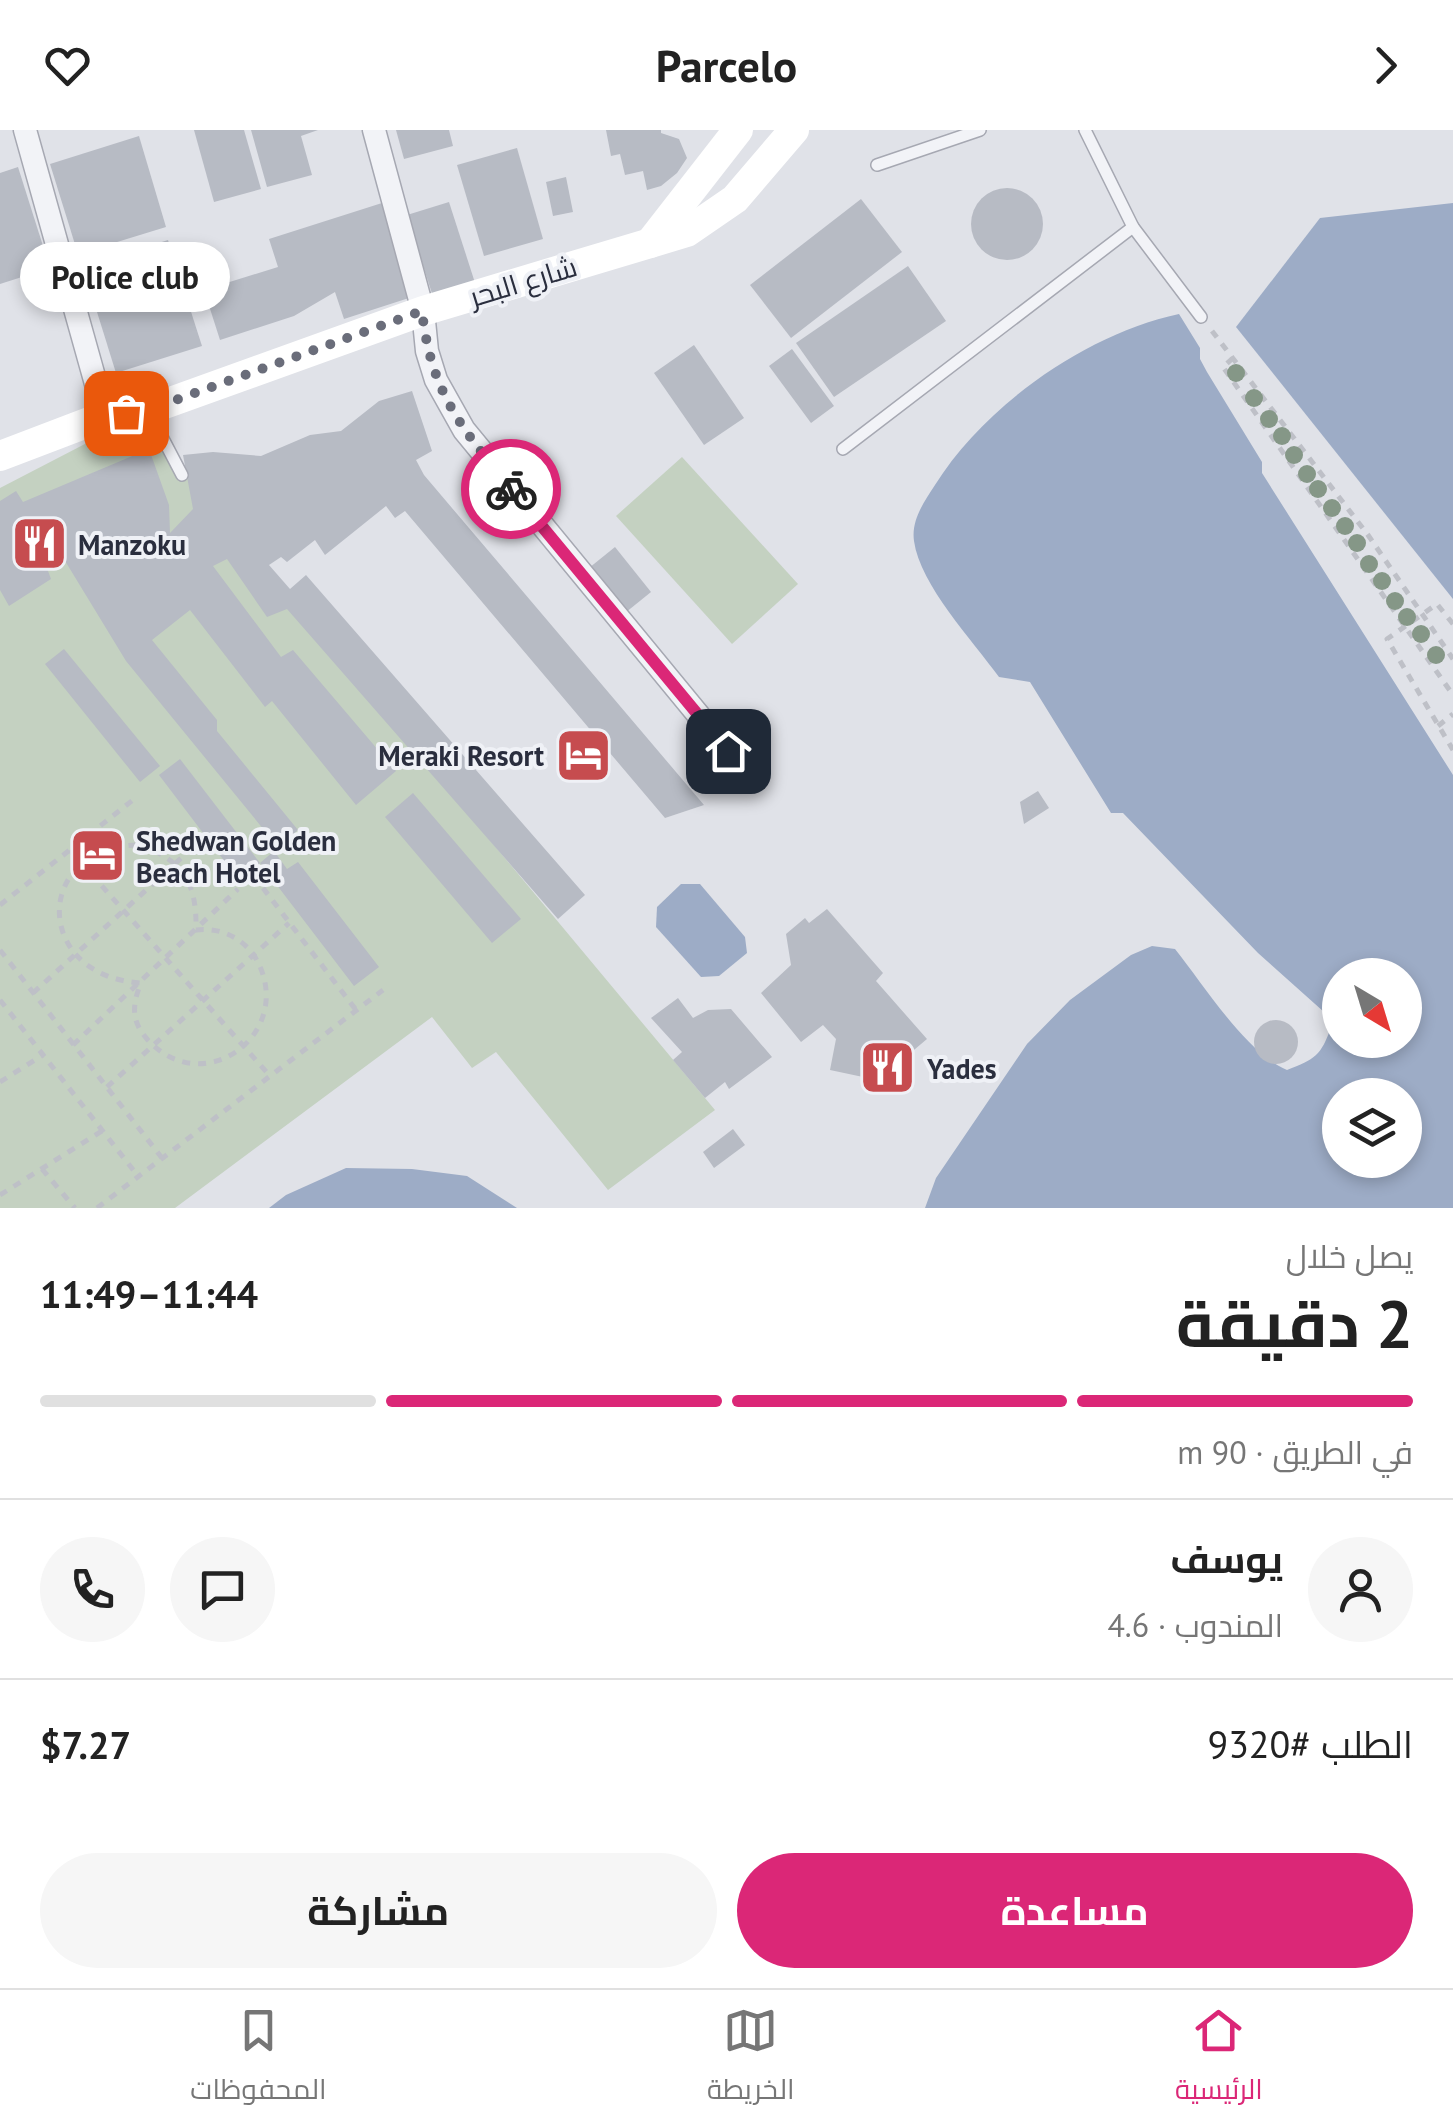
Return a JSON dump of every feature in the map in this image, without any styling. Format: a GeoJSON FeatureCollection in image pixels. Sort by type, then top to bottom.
{"type":"FeatureCollection","features":[{"type":"Feature","properties":{"kind":"main road"},"geometry":{"type":"LineString","coordinates":[[650,243],[738,130]]}},
{"type":"Feature","properties":{"kind":"main road","name":"شارع البحر"},"geometry":{"type":"LineString","coordinates":[[0,456],[105,416],[148,410],[422,311],[687,232],[735,199],[794,130]]}},
{"type":"Feature","properties":{"kind":"street"},"geometry":{"type":"LineString","coordinates":[[24,130],[105,416]]}},
{"type":"Feature","properties":{"kind":"street"},"geometry":{"type":"LineString","coordinates":[[374,130],[422,311],[426,350],[436,380],[464,430],[728,751]]}},
{"type":"Feature","properties":{"kind":"lane"},"geometry":{"type":"LineString","coordinates":[[878,165],[980,130]]}},
{"type":"Feature","properties":{"kind":"lane"},"geometry":{"type":"LineString","coordinates":[[1086,130],[1133,227],[1202,316]]}},
{"type":"Feature","properties":{"kind":"lane"},"geometry":{"type":"LineString","coordinates":[[843,449],[1133,227]]}},
{"type":"Feature","properties":{"kind":"lane"},"geometry":{"type":"LineString","coordinates":[[148,410],[182,475]]}},
{"type":"Feature","properties":{"kind":"path"},"geometry":{"type":"LineString","coordinates":[[1202,316],[1356,520],[1453,659]]}},
{"type":"Feature","properties":{"kind":"path"},"geometry":{"type":"LineString","coordinates":[[1233,358],[1222,367],[1453,695]]}},
{"type":"Feature","properties":{"kind":"path"},"geometry":{"type":"LineString","coordinates":[[1453,624],[1437,604],[1388,639],[1453,750]]}},
{"type":"Feature","properties":{"kind":"path"},"geometry":{"type":"LineString","coordinates":[[1438,726],[1453,714]]}},
{"type":"Feature","properties":{"kind":"path"},"geometry":{"type":"LineString","coordinates":[[0,906],[138,796]]}},
{"type":"Feature","properties":{"kind":"path"},"geometry":{"type":"LineString","coordinates":[[34,994],[200,841]]}},
{"type":"Feature","properties":{"kind":"path"},"geometry":{"type":"LineString","coordinates":[[141,983],[102,976],[84,965],[61,929],[64,887],[82,864],[94,854],[116,846],[140,845],[162,853],[192,888],[196,930]]}},
{"type":"Feature","properties":{"kind":"path"},"geometry":{"type":"LineString","coordinates":[[70,850],[270,1076]]}},
{"type":"Feature","properties":{"kind":"path"},"geometry":{"type":"LineString","coordinates":[[263,888],[356,1010]]}},
{"type":"Feature","properties":{"kind":"path"},"geometry":{"type":"LineString","coordinates":[[73,1044],[238,889]]}},
{"type":"Feature","properties":{"kind":"path"},"geometry":{"type":"LineString","coordinates":[[107,1087],[290,923]]}},
{"type":"Feature","properties":{"kind":"path"},"geometry":{"type":"LineString","coordinates":[[141,983],[132,1013],[153,1046],[174,1060],[194,1064],[216,1062],[252,1039],[264,1018],[267,995],[263,972],[254,956],[233,936],[211,928],[196,930]]}},
{"type":"Feature","properties":{"kind":"path"},"geometry":{"type":"LineString","coordinates":[[0,950],[162,1158]]}},
{"type":"Feature","properties":{"kind":"path"},"geometry":{"type":"LineString","coordinates":[[97,1208],[383,990]]}},
{"type":"Feature","properties":{"kind":"path"},"geometry":{"type":"LineString","coordinates":[[0,1000],[138,1176]]}},
{"type":"Feature","properties":{"kind":"path"},"geometry":{"type":"LineString","coordinates":[[0,1082],[42,1055]]}},
{"type":"Feature","properties":{"kind":"path"},"geometry":{"type":"LineString","coordinates":[[0,1195],[102,1131]]}},
{"type":"Feature","properties":{"kind":"path"},"geometry":{"type":"LineString","coordinates":[[42,1168],[74,1208]]}},
{"type":"Feature","properties":{"kind":"green space"},"geometry":{"type":"Polygon","coordinates":[[[137,417],[715,1110],[608,1190],[496,1052],[472,1068],[432,1017],[175,1208],[0,1208],[0,488],[137,417]]]}},
{"type":"Feature","properties":{"kind":"green space"},"geometry":{"type":"Polygon","coordinates":[[[682,457],[798,584],[732,644],[616,516],[682,457]]]}},
{"type":"Feature","properties":{"kind":"water"},"geometry":{"type":"Polygon","coordinates":[[[1453,203],[1453,599],[1236,327],[1320,218],[1453,203]]]}},
{"type":"Feature","properties":{"kind":"water"},"geometry":{"type":"Polygon","coordinates":[[[1179,314],[1200,348],[1200,359],[1207,372],[1262,462],[1262,473],[1453,775],[1453,1208],[925,1208],[936,1178],[1027,1044],[1070,1000],[1131,955],[1152,946],[1175,949],[1241,1034],[1287,1070],[1304,1063],[1322,1047],[1322,1058],[1422,1058],[1422,958],[1322,958],[1322,1010],[1258,953],[1123,813],[1111,813],[1030,682],[999,677],[937,594],[918,558],[914,526],[919,512],[956,456],[981,427],[1041,377],[1109,338],[1179,314]]]}},
{"type":"Feature","properties":{"kind":"water"},"geometry":{"type":"Polygon","coordinates":[[[681,884],[700,884],[745,937],[747,953],[719,976],[701,977],[656,927],[657,907],[681,884]]]}},
{"type":"Feature","properties":{"kind":"water"},"geometry":{"type":"Polygon","coordinates":[[[346,1168],[412,1169],[467,1176],[517,1208],[269,1208],[286,1195],[346,1168]]]}},
{"type":"Feature","properties":{"kind":"building"},"geometry":{"type":"Polygon","coordinates":[[[194,130],[244,130],[261,189],[214,202],[194,130]]]}},
{"type":"Feature","properties":{"kind":"building"},"geometry":{"type":"Polygon","coordinates":[[[251,130],[318,130],[301,136],[312,175],[267,187],[251,130]]]}},
{"type":"Feature","properties":{"kind":"building"},"geometry":{"type":"Polygon","coordinates":[[[396,130],[449,130],[453,146],[404,159],[396,130]]]}},
{"type":"Feature","properties":{"kind":"building"},"geometry":{"type":"Polygon","coordinates":[[[606,130],[661,130],[679,139],[687,158],[661,186],[647,190],[643,171],[625,175],[620,154],[611,156],[606,130]]]}},
{"type":"Feature","properties":{"kind":"building"},"geometry":{"type":"Polygon","coordinates":[[[139,136],[166,227],[78,254],[50,164],[139,136]]]}},
{"type":"Feature","properties":{"kind":"building"},"geometry":{"type":"Polygon","coordinates":[[[517,148],[543,239],[484,256],[457,165],[517,148]]]}},
{"type":"Feature","properties":{"kind":"building"},"geometry":{"type":"Polygon","coordinates":[[[18,167],[50,268],[0,284],[0,173],[18,167]]]}},
{"type":"Feature","properties":{"kind":"building"},"geometry":{"type":"Polygon","coordinates":[[[566,177],[573,212],[553,216],[546,182],[566,177]]]}},
{"type":"Feature","properties":{"kind":"building"},"geometry":{"type":"Polygon","coordinates":[[[1007,188],[1033,198],[1043,224],[1033,250],[1007,260],[981,250],[971,224],[981,198],[1007,188]]]}},
{"type":"Feature","properties":{"kind":"building"},"geometry":{"type":"Polygon","coordinates":[[[861,199],[902,252],[791,338],[750,285],[861,199]]]}},
{"type":"Feature","properties":{"kind":"building"},"geometry":{"type":"Polygon","coordinates":[[[449,202],[477,289],[435,303],[407,215],[449,202]]]}},
{"type":"Feature","properties":{"kind":"building"},"geometry":{"type":"Polygon","coordinates":[[[382,203],[412,297],[344,319],[335,292],[294,316],[220,340],[204,290],[278,267],[269,239],[382,203]]]}},
{"type":"Feature","properties":{"kind":"building"},"geometry":{"type":"Polygon","coordinates":[[[168,240],[202,346],[116,373],[83,267],[168,240]]]}},
{"type":"Feature","properties":{"kind":"building"},"geometry":{"type":"Polygon","coordinates":[[[908,266],[946,321],[834,397],[796,343],[908,266]]]}},
{"type":"Feature","properties":{"kind":"building"},"geometry":{"type":"Polygon","coordinates":[[[694,345],[744,418],[704,445],[654,373],[694,345]]]}},
{"type":"Feature","properties":{"kind":"building"},"geometry":{"type":"Polygon","coordinates":[[[792,349],[834,406],[811,423],[769,366],[792,349]]]}},
{"type":"Feature","properties":{"kind":"building"},"geometry":{"type":"Polygon","coordinates":[[[412,391],[432,451],[416,460],[424,475],[704,805],[665,818],[405,511],[395,518],[386,506],[325,555],[315,540],[287,562],[281,557],[269,565],[290,589],[306,575],[585,895],[558,919],[287,609],[267,617],[227,559],[213,566],[281,657],[293,650],[396,771],[356,805],[272,701],[265,707],[190,610],[152,640],[217,720],[217,731],[298,830],[278,847],[126,661],[59,551],[45,563],[51,579],[9,606],[0,590],[0,501],[16,491],[23,502],[149,449],[169,505],[170,533],[193,509],[183,455],[213,452],[261,456],[310,435],[341,431],[379,401],[412,391]]]}},
{"type":"Feature","properties":{"kind":"building"},"geometry":{"type":"Polygon","coordinates":[[[615,547],[651,592],[625,613],[589,568],[615,547]]]}},
{"type":"Feature","properties":{"kind":"building"},"geometry":{"type":"Polygon","coordinates":[[[64,649],[160,766],[140,782],[45,664],[64,649]]]}},
{"type":"Feature","properties":{"kind":"building"},"geometry":{"type":"Polygon","coordinates":[[[180,759],[260,863],[238,879],[159,775],[180,759]]]}},
{"type":"Feature","properties":{"kind":"building"},"geometry":{"type":"Polygon","coordinates":[[[1038,791],[1049,808],[1024,824],[1020,802],[1038,791]]]}},
{"type":"Feature","properties":{"kind":"building"},"geometry":{"type":"Polygon","coordinates":[[[413,793],[521,919],[492,943],[385,817],[413,793]]]}},
{"type":"Feature","properties":{"kind":"building"},"geometry":{"type":"Polygon","coordinates":[[[274,851],[287,869],[298,862],[379,967],[354,986],[260,863],[274,851]]]}},
{"type":"Feature","properties":{"kind":"building"},"geometry":{"type":"Polygon","coordinates":[[[827,909],[883,973],[876,981],[927,1039],[902,1060],[896,1084],[830,1070],[836,1039],[823,1025],[801,1042],[761,993],[791,965],[786,934],[805,918],[809,923],[827,909]]]}},
{"type":"Feature","properties":{"kind":"building"},"geometry":{"type":"Polygon","coordinates":[[[678,998],[693,1018],[708,1010],[731,1009],[772,1057],[729,1089],[725,1082],[705,1098],[673,1060],[682,1052],[651,1018],[678,998]]]}},
{"type":"Feature","properties":{"kind":"building"},"geometry":{"type":"Polygon","coordinates":[[[1276,1020],[1292,1026],[1298,1042],[1292,1058],[1276,1064],[1260,1058],[1254,1042],[1260,1026],[1276,1020]]]}},
{"type":"Feature","properties":{"kind":"building"},"geometry":{"type":"Polygon","coordinates":[[[733,1129],[745,1145],[714,1168],[703,1152],[733,1129]]]}},
{"type":"Feature","properties":{"kind":"way so far"},"geometry":{"type":"LineString","coordinates":[[126,413],[148,410],[422,311],[426,350],[448,405],[511,489]]}},
{"type":"Feature","properties":{"kind":"place","name":"Police club"},"geometry":{"type":"Point","coordinates":[126,413]}},
{"type":"Feature","properties":{"kind":"place","name":"Manzoku"},"geometry":{"type":"Point","coordinates":[39,544]}},
{"type":"Feature","properties":{"kind":"place","name":"Meraki Resort"},"geometry":{"type":"Point","coordinates":[583,755]}},
{"type":"Feature","properties":{"kind":"place","name":"Shedwan Golden Beach Hotel"},"geometry":{"type":"Point","coordinates":[97,856]}},
{"type":"Feature","properties":{"kind":"place","name":"Yades"},"geometry":{"type":"Point","coordinates":[888,1068]}},
{"type":"Feature","properties":{"kind":"route"},"geometry":{"type":"LineString","coordinates":[[511,489],[728,751]]}}]}
